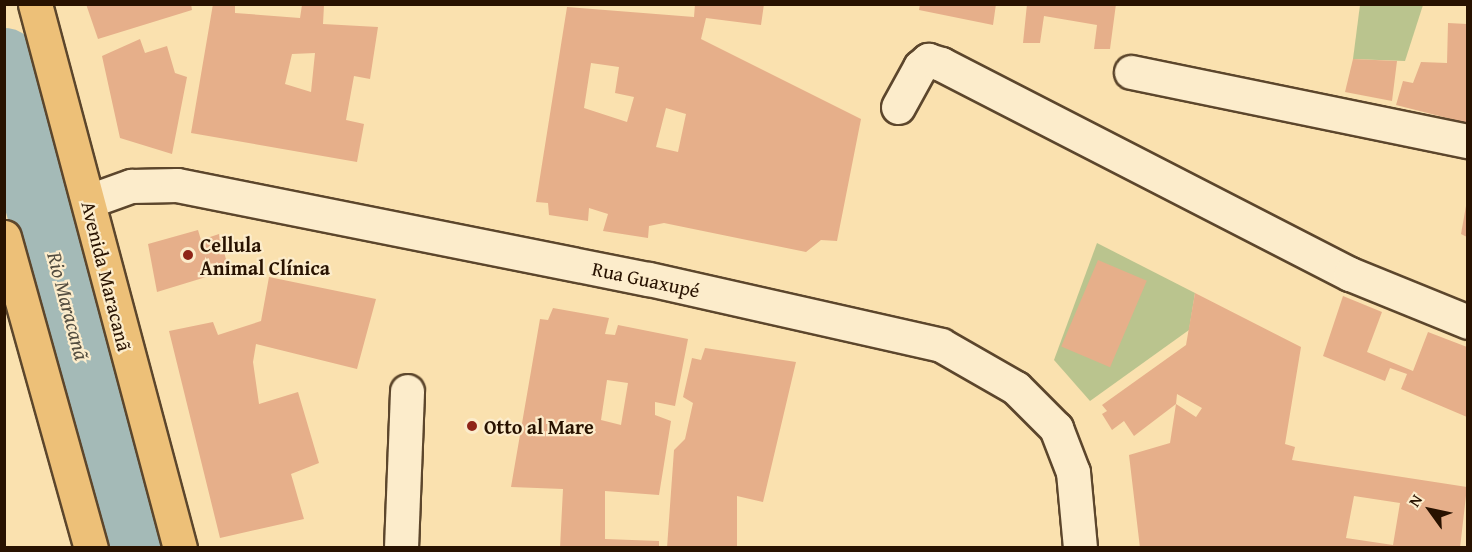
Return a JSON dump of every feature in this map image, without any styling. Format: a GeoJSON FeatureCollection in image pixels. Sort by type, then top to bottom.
{"type":"FeatureCollection","features":[{"type":"Feature","properties":{"kind":"main road","name":"Avenida Maracanã"},"geometry":{"type":"LineString","coordinates":[[35,4],[89,201],[123,345],[180,548]]}},
{"type":"Feature","properties":{"kind":"main road"},"geometry":{"type":"LineString","coordinates":[[4,237],[91,548]]}},
{"type":"Feature","properties":{"kind":"street"},"geometry":{"type":"LineString","coordinates":[[898,107],[920,67],[928,60],[941,63],[1350,274],[1467,322]]}},
{"type":"Feature","properties":{"kind":"street"},"geometry":{"type":"LineString","coordinates":[[1131,72],[1467,141]]}},
{"type":"Feature","properties":{"kind":"street","name":"Rua Guaxupé"},"geometry":{"type":"LineString","coordinates":[[89,201],[131,186],[177,185],[649,279],[941,345],[1016,388],[1056,428],[1073,472],[1080,548]]}},
{"type":"Feature","properties":{"kind":"street"},"geometry":{"type":"LineString","coordinates":[[400,548],[407,391]]}},
{"type":"Feature","properties":{"kind":"green space"},"geometry":{"type":"Polygon","coordinates":[[[1360,5],[1423,5],[1405,61],[1353,59],[1360,5]]]}},
{"type":"Feature","properties":{"kind":"green space"},"geometry":{"type":"Polygon","coordinates":[[[1097,243],[1195,293],[1189,330],[1090,401],[1054,360],[1097,243]]]}},
{"type":"Feature","properties":{"kind":"building"},"geometry":{"type":"Polygon","coordinates":[[[86,4],[191,4],[192,10],[98,39],[86,4]]]}},
{"type":"Feature","properties":{"kind":"building"},"geometry":{"type":"Polygon","coordinates":[[[213,4],[235,4],[235,13],[300,18],[302,5],[324,5],[323,24],[378,27],[370,79],[354,76],[346,120],[364,124],[357,162],[191,133],[213,4]],[[315,53],[292,54],[285,84],[311,92],[315,53]]]}},
{"type":"Feature","properties":{"kind":"building"},"geometry":{"type":"Polygon","coordinates":[[[695,4],[764,4],[761,25],[706,18],[701,39],[861,119],[837,241],[821,240],[806,252],[664,223],[649,226],[648,238],[603,231],[608,214],[589,208],[588,221],[549,215],[548,203],[536,202],[567,7],[694,17],[695,4]],[[591,63],[584,108],[627,122],[634,97],[615,93],[619,67],[591,63]],[[666,108],[656,147],[678,152],[686,114],[666,108]]]}},
{"type":"Feature","properties":{"kind":"building"},"geometry":{"type":"Polygon","coordinates":[[[920,4],[996,4],[993,25],[919,10],[920,4]]]}},
{"type":"Feature","properties":{"kind":"building"},"geometry":{"type":"Polygon","coordinates":[[[1027,4],[1116,4],[1110,49],[1094,49],[1097,25],[1044,16],[1040,43],[1023,43],[1027,4]]]}},
{"type":"Feature","properties":{"kind":"building"},"geometry":{"type":"Polygon","coordinates":[[[1448,23],[1467,24],[1467,123],[1396,105],[1403,81],[1413,83],[1421,62],[1447,63],[1448,23]]]}},
{"type":"Feature","properties":{"kind":"building"},"geometry":{"type":"Polygon","coordinates":[[[140,39],[145,53],[167,46],[175,73],[187,77],[172,154],[120,138],[102,56],[140,39]]]}},
{"type":"Feature","properties":{"kind":"building"},"geometry":{"type":"Polygon","coordinates":[[[1353,59],[1397,61],[1392,101],[1345,92],[1353,59]]]}},
{"type":"Feature","properties":{"kind":"building"},"geometry":{"type":"Polygon","coordinates":[[[1467,206],[1467,237],[1461,234],[1467,206]]]}},
{"type":"Feature","properties":{"kind":"building","name":"Cellula Animal Clínica"},"geometry":{"type":"Polygon","coordinates":[[[198,230],[201,240],[219,234],[229,270],[157,292],[148,244],[198,230]]]}},
{"type":"Feature","properties":{"kind":"building"},"geometry":{"type":"Polygon","coordinates":[[[1098,260],[1147,281],[1110,367],[1061,347],[1098,260]]]}},
{"type":"Feature","properties":{"kind":"building"},"geometry":{"type":"Polygon","coordinates":[[[269,277],[376,299],[357,369],[256,344],[253,362],[259,404],[298,392],[319,463],[291,474],[304,519],[220,538],[169,331],[213,322],[218,335],[261,321],[269,277]]]}},
{"type":"Feature","properties":{"kind":"building"},"geometry":{"type":"Polygon","coordinates":[[[1195,293],[1301,347],[1285,444],[1295,447],[1292,460],[1467,487],[1460,548],[1140,548],[1129,455],[1170,443],[1176,404],[1134,436],[1124,421],[1112,430],[1102,414],[1107,411],[1102,405],[1186,345],[1195,293]],[[1177,394],[1176,404],[1196,417],[1202,408],[1177,394]],[[1354,496],[1346,538],[1393,545],[1400,503],[1354,496]]]}},
{"type":"Feature","properties":{"kind":"building"},"geometry":{"type":"Polygon","coordinates":[[[1343,296],[1382,312],[1367,352],[1413,371],[1428,332],[1467,347],[1467,417],[1401,389],[1407,374],[1390,368],[1385,381],[1323,356],[1343,296]]]}},
{"type":"Feature","properties":{"kind":"building"},"geometry":{"type":"Polygon","coordinates":[[[553,308],[609,318],[605,334],[615,335],[618,325],[688,339],[675,406],[655,402],[655,415],[671,421],[659,495],[605,491],[605,539],[659,541],[659,548],[560,548],[563,489],[511,487],[540,319],[548,320],[553,308]],[[607,380],[601,420],[621,425],[628,383],[607,380]]]}},
{"type":"Feature","properties":{"kind":"building"},"geometry":{"type":"Polygon","coordinates":[[[705,348],[796,362],[763,502],[737,496],[737,548],[667,548],[674,450],[685,439],[693,403],[683,397],[692,358],[701,360],[705,348]]]}},
{"type":"Feature","properties":{"kind":"waterway","name":"Rio Maracanã"},"geometry":{"type":"LineString","coordinates":[[4,64],[132,548]]}},
{"type":"Feature","properties":{"kind":"place","name":"Cellula Animal Clínica"},"geometry":{"type":"Point","coordinates":[188,255]}},
{"type":"Feature","properties":{"kind":"place","name":"Otto al Mare"},"geometry":{"type":"Point","coordinates":[472,426]}}]}
